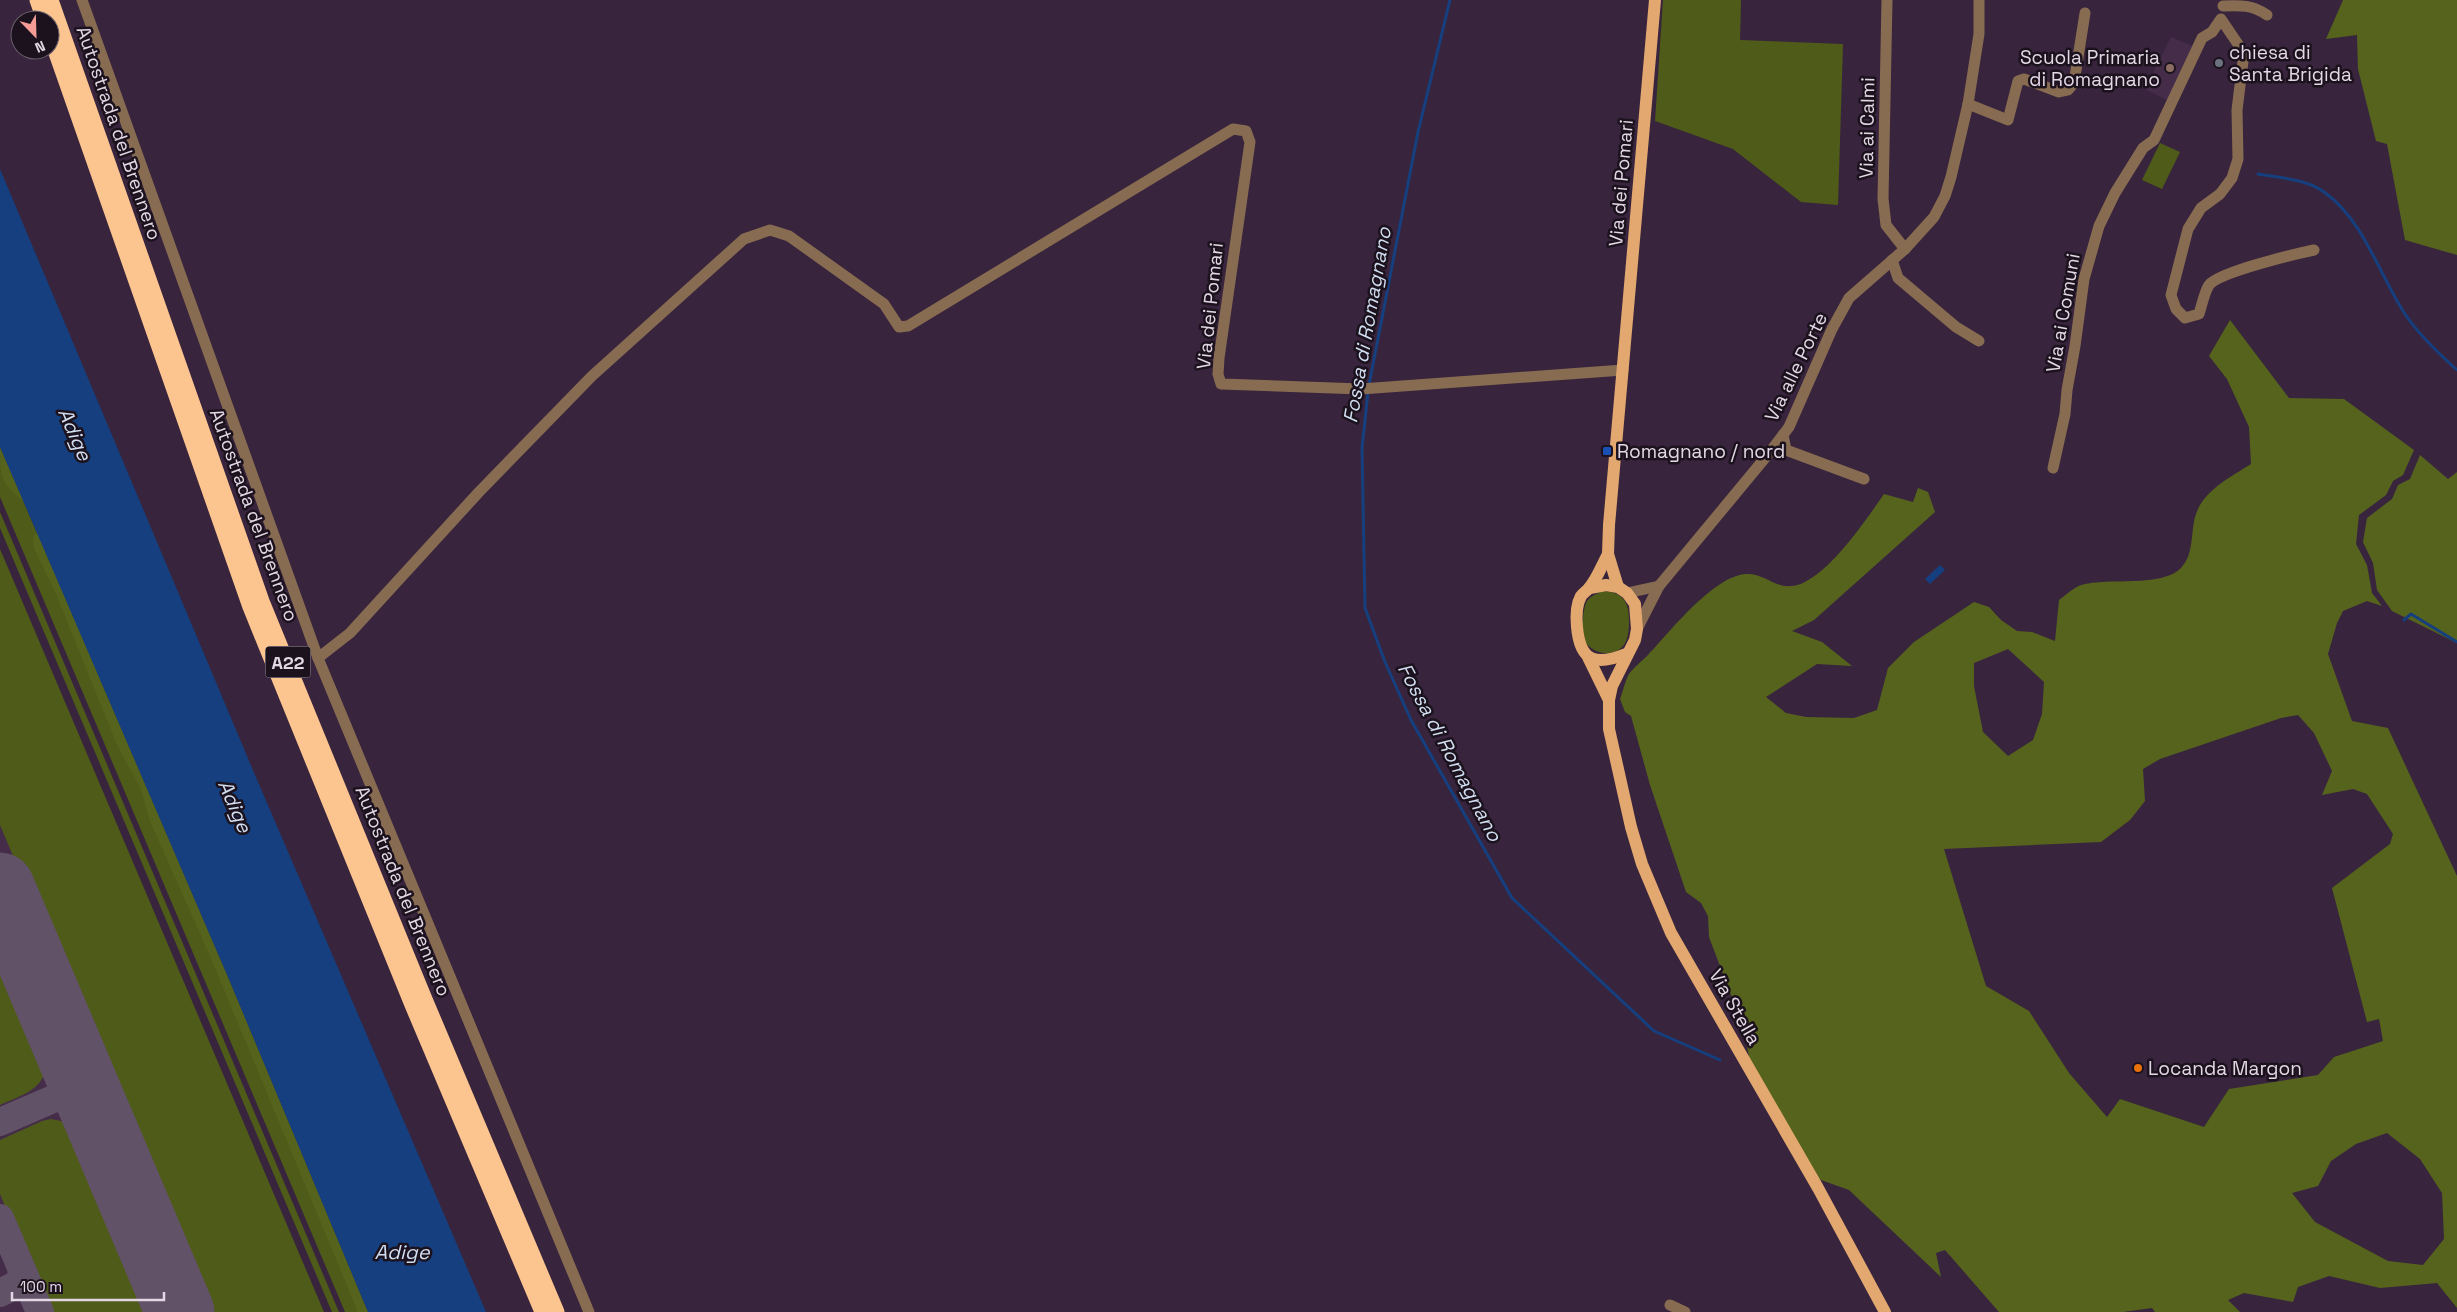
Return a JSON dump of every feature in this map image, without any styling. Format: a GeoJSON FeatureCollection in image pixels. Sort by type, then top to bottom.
{"type":"FeatureCollection","features":[{"type":"Feature","properties":{"kind":"highway","name":"Autostrada del Brennero"},"geometry":{"type":"LineString","coordinates":[[51,0],[262,601],[421,990],[557,1312]]}},
{"type":"Feature","properties":{"kind":"highway","name":"Autostrada del Brennero"},"geometry":{"type":"LineString","coordinates":[[58,60],[250,607],[408,995],[542,1312]]}},
{"type":"Feature","properties":{"kind":"main road","name":"Via dei Pomari"},"geometry":{"type":"LineString","coordinates":[[1588,657],[1580,648],[1577,605],[1581,595],[1590,588],[1608,554],[1655,0]]}},
{"type":"Feature","properties":{"kind":"main road","name":"Via dei Pomari"},"geometry":{"type":"LineString","coordinates":[[1608,554],[1622,590],[1635,604],[1637,629],[1635,640],[1626,654]]}},
{"type":"Feature","properties":{"kind":"main road"},"geometry":{"type":"LineString","coordinates":[[1590,588],[1606,585],[1622,590]]}},
{"type":"Feature","properties":{"kind":"main road"},"geometry":{"type":"LineString","coordinates":[[1588,657],[1600,661],[1609,661],[1626,654]]}},
{"type":"Feature","properties":{"kind":"main road","name":"Via Stella"},"geometry":{"type":"LineString","coordinates":[[1626,654],[1612,686],[1609,700],[1610,737],[1630,827],[1642,864],[1671,933],[1818,1188],[1885,1312]]}},
{"type":"Feature","properties":{"kind":"main road","name":"Via Stella"},"geometry":{"type":"LineString","coordinates":[[1588,657],[1609,700]]}},
{"type":"Feature","properties":{"kind":"street"},"geometry":{"type":"LineString","coordinates":[[82,0],[318,658],[589,1312]]}},
{"type":"Feature","properties":{"kind":"street","name":"Via ai Calmi"},"geometry":{"type":"LineString","coordinates":[[1887,0],[1883,199],[1886,225],[1906,249]]}},
{"type":"Feature","properties":{"kind":"street","name":"Via alle Porte"},"geometry":{"type":"LineString","coordinates":[[1637,629],[1659,586],[1789,426],[1832,329],[1849,298],[1906,249],[1934,217],[1945,196],[1968,104],[1979,34],[1979,0]]}},
{"type":"Feature","properties":{"kind":"street"},"geometry":{"type":"LineString","coordinates":[[2266,15],[2258,8],[2224,3],[2221,24],[2244,53],[2237,110],[2238,159],[2232,178],[2220,194],[2201,208],[2188,229],[2171,295],[2176,309],[2186,318],[2199,314],[2205,294],[2215,279],[2237,270],[2314,250]]}},
{"type":"Feature","properties":{"kind":"street"},"geometry":{"type":"LineString","coordinates":[[1968,104],[2008,120],[2018,81],[2024,79],[2059,92],[2068,90],[2074,83],[2085,12]]}},
{"type":"Feature","properties":{"kind":"street","name":"Via ai Comuni"},"geometry":{"type":"LineString","coordinates":[[2053,468],[2065,414],[2066,390],[2075,346],[2084,279],[2099,226],[2114,193],[2144,148],[2154,140],[2202,38],[2221,24]]}},
{"type":"Feature","properties":{"kind":"street","name":"Via dei Pomari"},"geometry":{"type":"LineString","coordinates":[[318,658],[350,633],[479,492],[592,376],[744,239],[770,230],[789,236],[884,304],[899,328],[908,326],[1233,129],[1246,131],[1250,142],[1219,358],[1218,374],[1221,384],[1361,389],[1623,370]]}},
{"type":"Feature","properties":{"kind":"street"},"geometry":{"type":"LineString","coordinates":[[1892,260],[1898,278],[1956,326],[1980,341]]}},
{"type":"Feature","properties":{"kind":"street"},"geometry":{"type":"LineString","coordinates":[[1782,435],[1786,450],[1864,479]]}},
{"type":"Feature","properties":{"kind":"street"},"geometry":{"type":"LineString","coordinates":[[1622,590],[1640,592],[1659,586]]}},
{"type":"Feature","properties":{"kind":"street"},"geometry":{"type":"LineString","coordinates":[[1670,1305],[1685,1312]]}},
{"type":"Feature","properties":{"kind":"shaded area","name":"Scuola Primaria di Romagnano"},"geometry":{"type":"Polygon","coordinates":[[[2171,37],[2195,47],[2169,101],[2145,89],[2171,37]]]}},
{"type":"Feature","properties":{"kind":"shaded area"},"geometry":{"type":"Polygon","coordinates":[[[0,555],[322,1312],[0,1312],[0,555]]]}},
{"type":"Feature","properties":{"kind":"green space"},"geometry":{"type":"Polygon","coordinates":[[[1663,0],[1741,0],[1740,40],[1843,44],[1838,205],[1801,202],[1733,149],[1655,121],[1663,0]]]}},
{"type":"Feature","properties":{"kind":"green space"},"geometry":{"type":"Polygon","coordinates":[[[2343,0],[2457,0],[2457,255],[2405,240],[2387,144],[2376,141],[2358,69],[2357,35],[2326,39],[2343,0]]]}},
{"type":"Feature","properties":{"kind":"green space"},"geometry":{"type":"Polygon","coordinates":[[[2160,143],[2180,152],[2162,189],[2142,180],[2160,143]]]}},
{"type":"Feature","properties":{"kind":"green space"},"geometry":{"type":"Polygon","coordinates":[[[2230,320],[2289,398],[2344,399],[2414,450],[2403,475],[2393,481],[2386,495],[2359,515],[2356,544],[2367,565],[2372,593],[2382,606],[2367,601],[2343,611],[2337,623],[2328,654],[2352,721],[2388,728],[2457,876],[2457,1308],[2437,1283],[2380,1288],[2329,1276],[2298,1287],[2293,1302],[2244,1293],[2228,1300],[2240,1312],[2155,1312],[2152,1308],[2123,1312],[1999,1312],[1945,1250],[1936,1253],[1941,1277],[1849,1190],[1818,1179],[1749,1057],[1744,1029],[1709,937],[1708,916],[1701,903],[1686,892],[1650,785],[1631,716],[1625,712],[1620,699],[1631,671],[1692,607],[1720,584],[1733,577],[1746,574],[1761,577],[1779,585],[1794,586],[1803,583],[1826,567],[1848,543],[1884,494],[1913,502],[1918,488],[1928,492],[1935,512],[1814,620],[1792,631],[1822,642],[1852,666],[1817,664],[1766,697],[1786,713],[1806,717],[1854,718],[1877,710],[1888,668],[1914,642],[1974,602],[1989,607],[2001,620],[2017,631],[2032,632],[2055,641],[2059,600],[2075,588],[2093,583],[2148,580],[2172,574],[2181,568],[2188,556],[2196,514],[2205,498],[2227,479],[2251,464],[2249,427],[2227,379],[2209,356],[2230,320]],[[2008,649],[1974,663],[1974,686],[1983,732],[2008,756],[2033,740],[2042,714],[2044,682],[2008,649]],[[2298,715],[2281,718],[2160,759],[2143,769],[2145,801],[2130,820],[2101,842],[1944,849],[1986,986],[2029,1011],[2069,1073],[2107,1117],[2120,1099],[2204,1127],[2229,1089],[2318,1075],[2334,1057],[2383,1041],[2379,1019],[2367,1022],[2332,888],[2390,844],[2393,834],[2367,794],[2353,789],[2322,795],[2332,771],[2314,733],[2298,715]],[[2387,1133],[2356,1144],[2331,1161],[2318,1186],[2292,1193],[2315,1222],[2388,1261],[2423,1265],[2444,1239],[2442,1193],[2420,1159],[2387,1133]]]}},
{"type":"Feature","properties":{"kind":"green space"},"geometry":{"type":"Polygon","coordinates":[[[0,447],[228,977],[368,1312],[345,1312],[0,497],[0,447]]]}},
{"type":"Feature","properties":{"kind":"green space"},"geometry":{"type":"Polygon","coordinates":[[[0,447],[24,502],[10,489],[3,478],[0,465],[0,447]]]}},
{"type":"Feature","properties":{"kind":"green space"},"geometry":{"type":"Polygon","coordinates":[[[2420,455],[2448,479],[2457,472],[2457,643],[2392,611],[2377,590],[2373,563],[2363,542],[2367,518],[2392,499],[2398,485],[2410,479],[2420,455]]]}},
{"type":"Feature","properties":{"kind":"green space"},"geometry":{"type":"Polygon","coordinates":[[[0,512],[339,1312],[332,1312],[0,528],[0,512]]]}},
{"type":"Feature","properties":{"kind":"green space"},"geometry":{"type":"Polygon","coordinates":[[[37,532],[228,977],[368,1312],[358,1312],[210,956],[150,821],[141,789],[118,747],[56,594],[34,548],[33,537],[37,532]]]}},
{"type":"Feature","properties":{"kind":"green space"},"geometry":{"type":"Polygon","coordinates":[[[0,549],[324,1312],[206,1312],[0,825],[0,549]]]}},
{"type":"Feature","properties":{"kind":"green space"},"geometry":{"type":"Polygon","coordinates":[[[1603,591],[1620,596],[1626,603],[1629,613],[1629,629],[1625,643],[1621,648],[1612,653],[1600,652],[1590,647],[1586,643],[1583,634],[1585,605],[1590,598],[1603,591]]]}},
{"type":"Feature","properties":{"kind":"green space"},"geometry":{"type":"Polygon","coordinates":[[[0,950],[46,1058],[46,1068],[39,1084],[33,1089],[0,1105],[0,950]]]}},
{"type":"Feature","properties":{"kind":"green space"},"geometry":{"type":"Polygon","coordinates":[[[51,1119],[61,1121],[78,1134],[154,1312],[49,1312],[0,1194],[0,1140],[42,1121],[51,1119]]]}},
{"type":"Feature","properties":{"kind":"water","name":"Adige"},"geometry":{"type":"Polygon","coordinates":[[[0,169],[255,775],[486,1312],[368,1312],[228,977],[0,447],[0,169]]]}},
{"type":"Feature","properties":{"kind":"water"},"geometry":{"type":"Polygon","coordinates":[[[1940,565],[1945,570],[1930,584],[1925,579],[1940,565]]]}},
{"type":"Feature","properties":{"kind":"waterway","name":"Fossa di Romagnano"},"geometry":{"type":"LineString","coordinates":[[1369,385],[1418,132],[1450,0]]}},
{"type":"Feature","properties":{"kind":"waterway"},"geometry":{"type":"LineString","coordinates":[[2258,174],[2309,184],[2324,192],[2338,203],[2360,232],[2410,322],[2429,344],[2457,370]]}},
{"type":"Feature","properties":{"kind":"waterway","name":"Fossa di Romagnano"},"geometry":{"type":"LineString","coordinates":[[1368,392],[1362,448],[1365,608],[1385,662],[1411,720],[1512,898],[1654,1031],[1720,1060]]}},
{"type":"Feature","properties":{"kind":"waterway"},"geometry":{"type":"LineString","coordinates":[[2404,620],[2411,614],[2457,642]]}},
{"type":"Feature","properties":{"kind":"taxiway"},"geometry":{"type":"LineString","coordinates":[[0,1122],[67,1093],[73,1088],[77,1079],[69,1050]]}},
{"type":"Feature","properties":{"kind":"taxiway"},"geometry":{"type":"LineString","coordinates":[[67,1093],[83,1095],[92,1104]]}},
{"type":"Feature","properties":{"kind":"taxiway"},"geometry":{"type":"LineString","coordinates":[[0,1218],[40,1312]]}},
{"type":"Feature","properties":{"kind":"taxiway"},"geometry":{"type":"LineString","coordinates":[[0,1293],[20,1283],[22,1270]]}},
{"type":"Feature","properties":{"kind":"runway"},"geometry":{"type":"LineString","coordinates":[[0,887],[180,1312]]}},
{"type":"Feature","properties":{"kind":"place","name":"chiesa di Santa Brigida"},"geometry":{"type":"Point","coordinates":[2219,63]}},
{"type":"Feature","properties":{"kind":"place","name":"Scuola Primaria di Romagnano"},"geometry":{"type":"Point","coordinates":[2170,68]}},
{"type":"Feature","properties":{"kind":"place","name":"Romagnano / nord"},"geometry":{"type":"Point","coordinates":[1607,451]}},
{"type":"Feature","properties":{"kind":"place","name":"Locanda Margon"},"geometry":{"type":"Point","coordinates":[2138,1068]}}]}
